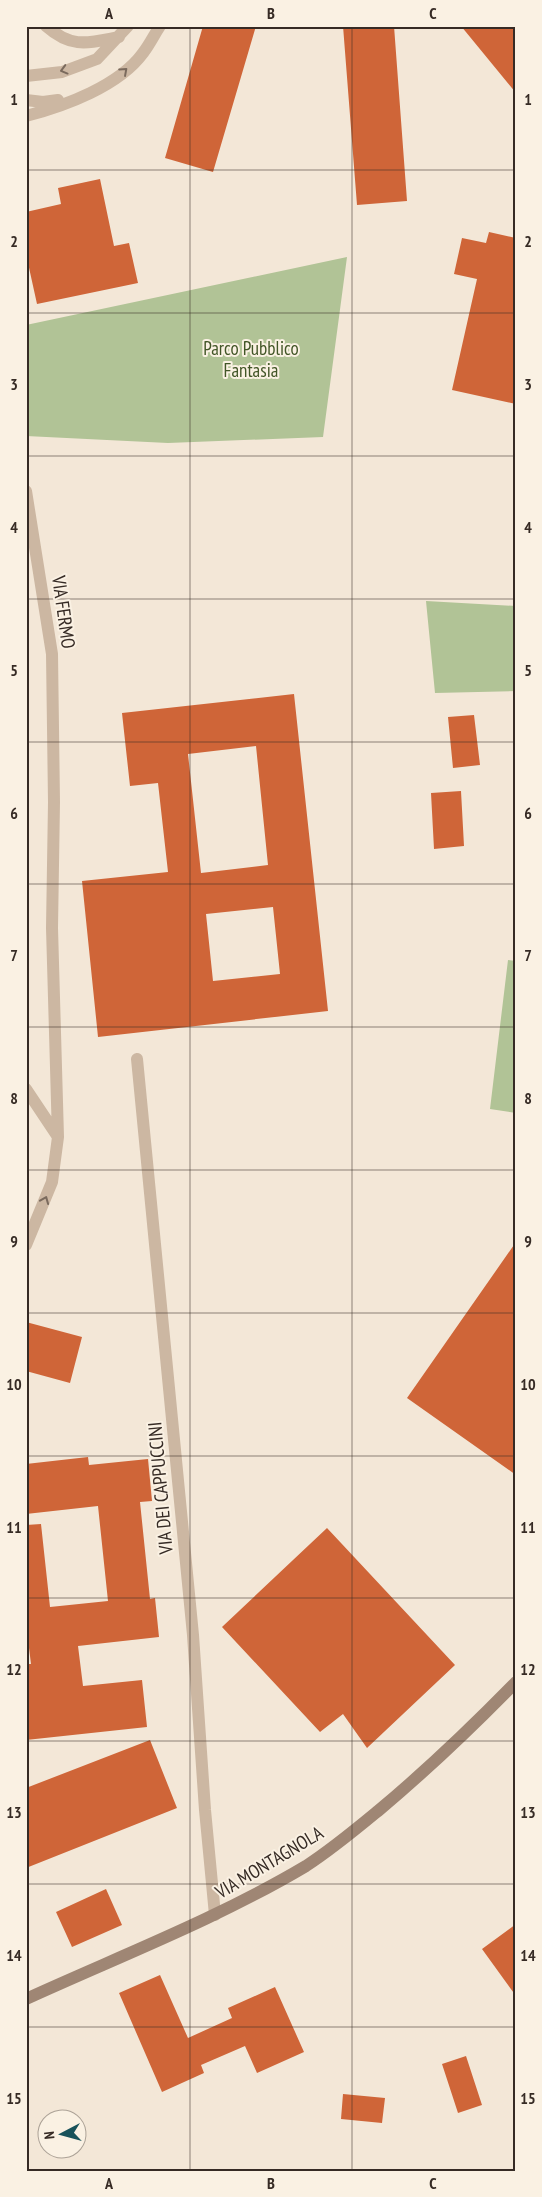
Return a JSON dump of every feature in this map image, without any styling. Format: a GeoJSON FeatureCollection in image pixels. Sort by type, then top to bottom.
{"type":"FeatureCollection","features":[{"type":"Feature","properties":{"kind":"main road","name":"VIA MONTAGNOLA"},"geometry":{"type":"LineString","coordinates":[[26,1999],[216,1915],[307,1865],[356,1830],[446,1752],[516,1682]]}},
{"type":"Feature","properties":{"kind":"street"},"geometry":{"type":"LineString","coordinates":[[46,26],[59,38],[73,43],[119,38]]}},
{"type":"Feature","properties":{"kind":"street"},"geometry":{"type":"LineString","coordinates":[[26,76],[62,72],[98,59],[128,26]]}},
{"type":"Feature","properties":{"kind":"street"},"geometry":{"type":"LineString","coordinates":[[26,116],[83,96],[114,80],[143,54],[160,26]]}},
{"type":"Feature","properties":{"kind":"street"},"geometry":{"type":"LineString","coordinates":[[26,100],[43,102],[83,96]]}},
{"type":"Feature","properties":{"kind":"street","name":"VIA FERMO"},"geometry":{"type":"LineString","coordinates":[[26,491],[52,654],[54,802],[52,928],[58,1138],[52,1182],[26,1245]]}},
{"type":"Feature","properties":{"kind":"street","name":"VIA DEI CAPPUCCINI"},"geometry":{"type":"LineString","coordinates":[[137,1059],[193,1634],[205,1810],[216,1915]]}},
{"type":"Feature","properties":{"kind":"street"},"geometry":{"type":"LineString","coordinates":[[26,1088],[58,1138]]}},
{"type":"Feature","properties":{"kind":"green space","name":"Parco Pubblico Fantasia"},"geometry":{"type":"Polygon","coordinates":[[[347,257],[323,437],[168,443],[26,436],[26,325],[347,257]]]}},
{"type":"Feature","properties":{"kind":"green space"},"geometry":{"type":"Polygon","coordinates":[[[426,601],[516,606],[516,691],[435,693],[426,601]]]}},
{"type":"Feature","properties":{"kind":"green space"},"geometry":{"type":"Polygon","coordinates":[[[508,960],[516,961],[516,1113],[490,1109],[508,960]]]}},
{"type":"Feature","properties":{"kind":"building"},"geometry":{"type":"Polygon","coordinates":[[[203,26],[256,26],[213,172],[165,158],[203,26]]]}},
{"type":"Feature","properties":{"kind":"building"},"geometry":{"type":"Polygon","coordinates":[[[343,26],[394,26],[407,201],[357,205],[343,26]]]}},
{"type":"Feature","properties":{"kind":"building"},"geometry":{"type":"Polygon","coordinates":[[[461,26],[516,26],[516,93],[461,26]]]}},
{"type":"Feature","properties":{"kind":"building"},"geometry":{"type":"Polygon","coordinates":[[[100,179],[114,246],[129,243],[138,283],[37,304],[26,254],[26,212],[61,204],[58,188],[100,179]]]}},
{"type":"Feature","properties":{"kind":"building"},"geometry":{"type":"Polygon","coordinates":[[[489,232],[516,238],[516,404],[452,390],[477,279],[454,274],[462,238],[486,243],[489,232]]]}},
{"type":"Feature","properties":{"kind":"building"},"geometry":{"type":"Polygon","coordinates":[[[294,694],[328,1011],[98,1037],[82,881],[168,872],[158,783],[130,786],[122,713],[294,694]],[[256,746],[188,754],[201,873],[268,865],[256,746]],[[273,907],[206,914],[213,981],[280,974],[273,907]]]}},
{"type":"Feature","properties":{"kind":"building"},"geometry":{"type":"Polygon","coordinates":[[[474,715],[480,765],[453,768],[448,717],[474,715]]]}},
{"type":"Feature","properties":{"kind":"building"},"geometry":{"type":"Polygon","coordinates":[[[461,791],[464,846],[434,849],[431,793],[461,791]]]}},
{"type":"Feature","properties":{"kind":"building"},"geometry":{"type":"Polygon","coordinates":[[[516,1242],[516,1475],[407,1398],[516,1242]]]}},
{"type":"Feature","properties":{"kind":"building"},"geometry":{"type":"Polygon","coordinates":[[[26,1322],[82,1337],[70,1383],[26,1371],[26,1322]]]}},
{"type":"Feature","properties":{"kind":"building"},"geometry":{"type":"Polygon","coordinates":[[[88,1457],[89,1465],[148,1459],[152,1501],[140,1502],[150,1599],[155,1598],[159,1637],[78,1646],[83,1686],[142,1680],[147,1727],[26,1740],[26,1664],[31,1664],[26,1624],[26,1525],[41,1524],[50,1607],[108,1601],[98,1506],[26,1514],[26,1464],[88,1457]]]}},
{"type":"Feature","properties":{"kind":"building"},"geometry":{"type":"Polygon","coordinates":[[[327,1528],[455,1665],[367,1748],[343,1714],[320,1732],[222,1627],[327,1528]]]}},
{"type":"Feature","properties":{"kind":"building"},"geometry":{"type":"Polygon","coordinates":[[[150,1740],[177,1808],[26,1868],[26,1788],[150,1740]]]}},
{"type":"Feature","properties":{"kind":"building"},"geometry":{"type":"Polygon","coordinates":[[[106,1889],[122,1925],[72,1947],[56,1912],[106,1889]]]}},
{"type":"Feature","properties":{"kind":"building"},"geometry":{"type":"Polygon","coordinates":[[[516,1924],[516,1996],[482,1949],[516,1924]]]}},
{"type":"Feature","properties":{"kind":"building"},"geometry":{"type":"Polygon","coordinates":[[[160,1975],[188,2038],[232,2018],[228,2008],[275,1987],[304,2052],[257,2073],[245,2046],[201,2065],[204,2073],[162,2092],[119,1993],[160,1975]]]}},
{"type":"Feature","properties":{"kind":"building"},"geometry":{"type":"Polygon","coordinates":[[[466,2056],[482,2105],[458,2113],[442,2064],[466,2056]]]}},
{"type":"Feature","properties":{"kind":"building"},"geometry":{"type":"Polygon","coordinates":[[[343,2094],[385,2098],[382,2123],[341,2119],[343,2094]]]}}]}
